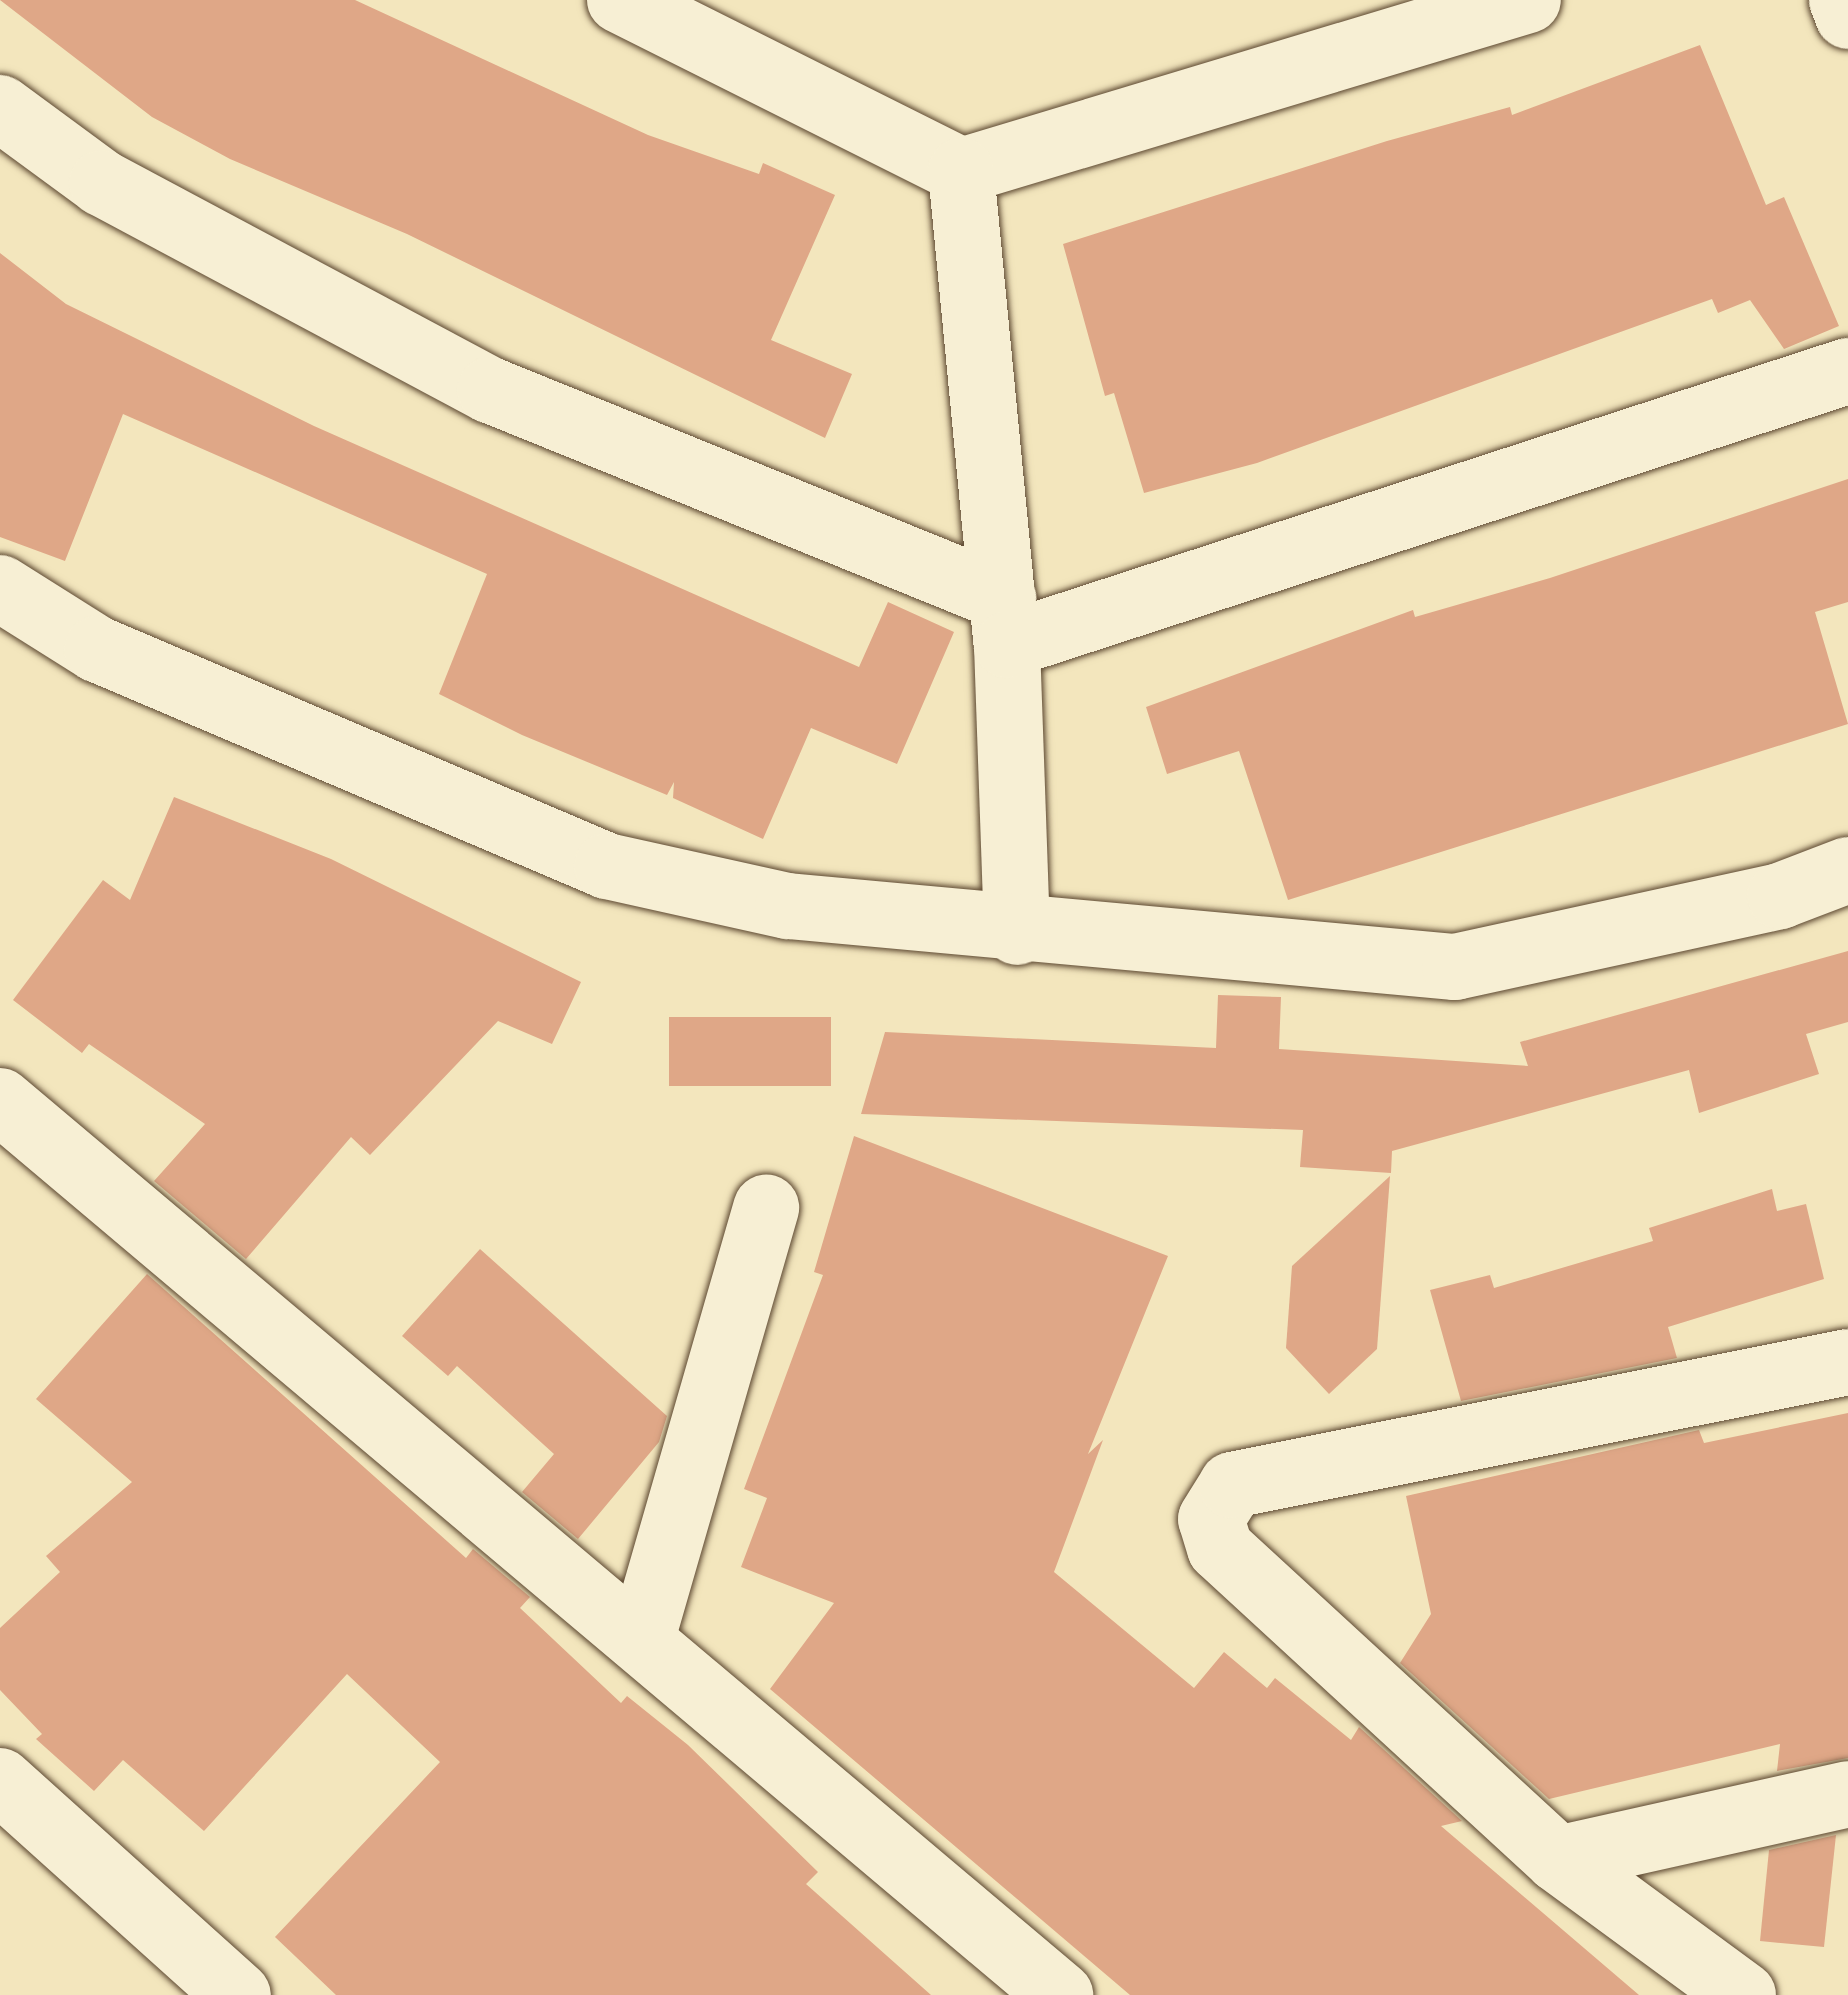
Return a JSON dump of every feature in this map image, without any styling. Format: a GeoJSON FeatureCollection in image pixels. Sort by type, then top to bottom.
{"type":"FeatureCollection","features":[{"type":"Feature","properties":{"kind":"street"},"geometry":{"type":"LineString","coordinates":[[620,0],[961,171],[1528,0]]}},
{"type":"Feature","properties":{"kind":"street"},"geometry":{"type":"LineString","coordinates":[[1842,0],[1848,16]]}},
{"type":"Feature","properties":{"kind":"street"},"geometry":{"type":"LineString","coordinates":[[0,108],[102,183],[490,390],[1005,621],[1848,371]]}},
{"type":"Feature","properties":{"kind":"street"},"geometry":{"type":"LineString","coordinates":[[961,171],[1005,621],[1017,932]]}},
{"type":"Feature","properties":{"kind":"street"},"geometry":{"type":"LineString","coordinates":[[0,587],[97,649],[608,866],[788,906],[1017,932],[1455,968],[1780,896],[1848,870]]}},
{"type":"Feature","properties":{"kind":"street"},"geometry":{"type":"LineString","coordinates":[[0,1101],[1060,1995]]}},
{"type":"Feature","properties":{"kind":"street"},"geometry":{"type":"LineString","coordinates":[[641,1638],[766,1208]]}},
{"type":"Feature","properties":{"kind":"street"},"geometry":{"type":"LineString","coordinates":[[1743,1995],[1558,1859],[1220,1548],[1211,1519],[1232,1485],[1848,1362]]}},
{"type":"Feature","properties":{"kind":"street"},"geometry":{"type":"LineString","coordinates":[[0,1781],[238,1995]]}},
{"type":"Feature","properties":{"kind":"street"},"geometry":{"type":"LineString","coordinates":[[1558,1859],[1848,1794]]}},
{"type":"Feature","properties":{"kind":"building"},"geometry":{"type":"Polygon","coordinates":[[[0,0],[355,0],[648,135],[759,174],[763,163],[835,195],[771,340],[852,374],[825,438],[407,234],[230,159],[152,117],[0,0]]]}},
{"type":"Feature","properties":{"kind":"building"},"geometry":{"type":"Polygon","coordinates":[[[1700,45],[1766,205],[1784,197],[1839,326],[1784,349],[1750,300],[1718,313],[1712,299],[1257,463],[1144,493],[1114,393],[1105,396],[1063,244],[1387,141],[1510,107],[1512,115],[1700,45]]]}},
{"type":"Feature","properties":{"kind":"building"},"geometry":{"type":"Polygon","coordinates":[[[0,253],[66,304],[314,426],[859,667],[888,602],[954,632],[897,764],[811,728],[763,839],[673,798],[674,782],[667,795],[522,735],[439,694],[487,574],[123,414],[65,561],[0,537],[0,253]]]}},
{"type":"Feature","properties":{"kind":"building"},"geometry":{"type":"Polygon","coordinates":[[[1848,479],[1848,602],[1815,612],[1848,724],[1288,900],[1239,751],[1167,774],[1146,707],[1413,610],[1415,617],[1550,578],[1848,479]]]}},
{"type":"Feature","properties":{"kind":"building"},"geometry":{"type":"Polygon","coordinates":[[[174,797],[331,859],[581,982],[552,1044],[498,1021],[370,1155],[351,1137],[246,1259],[154,1181],[205,1124],[89,1044],[82,1053],[13,1000],[103,880],[130,900],[174,797]]]}},
{"type":"Feature","properties":{"kind":"building"},"geometry":{"type":"Polygon","coordinates":[[[1848,951],[1848,1022],[1806,1034],[1819,1074],[1699,1113],[1689,1070],[1392,1151],[1391,1173],[1300,1167],[1303,1130],[861,1114],[885,1032],[1216,1048],[1218,995],[1281,997],[1279,1049],[1528,1066],[1520,1042],[1848,951]]]}},
{"type":"Feature","properties":{"kind":"building"},"geometry":{"type":"Polygon","coordinates":[[[669,1017],[831,1017],[831,1086],[669,1086],[669,1017]]]}},
{"type":"Feature","properties":{"kind":"building"},"geometry":{"type":"Polygon","coordinates":[[[854,1136],[1168,1256],[1088,1454],[1103,1440],[1054,1572],[1194,1688],[1224,1652],[1267,1688],[1275,1678],[1351,1740],[1359,1727],[1462,1821],[1441,1826],[1639,1995],[1130,1995],[770,1689],[834,1603],[741,1567],[767,1498],[744,1489],[823,1275],[814,1272],[854,1136]]]}},
{"type":"Feature","properties":{"kind":"building"},"geometry":{"type":"Polygon","coordinates":[[[1390,1176],[1377,1349],[1329,1394],[1286,1348],[1292,1266],[1390,1176]]]}},
{"type":"Feature","properties":{"kind":"building"},"geometry":{"type":"Polygon","coordinates":[[[1772,1189],[1777,1211],[1806,1204],[1824,1279],[1668,1327],[1677,1358],[1461,1401],[1430,1290],[1490,1275],[1494,1288],[1653,1241],[1649,1228],[1772,1189]]]}},
{"type":"Feature","properties":{"kind":"building"},"geometry":{"type":"Polygon","coordinates":[[[480,1249],[667,1416],[659,1442],[578,1539],[522,1492],[554,1454],[457,1366],[448,1376],[402,1336],[480,1249]]]}},
{"type":"Feature","properties":{"kind":"building"},"geometry":{"type":"Polygon","coordinates":[[[147,1274],[466,1558],[473,1549],[530,1597],[520,1608],[621,1703],[627,1696],[688,1745],[818,1872],[806,1884],[931,1995],[336,1995],[275,1937],[440,1762],[347,1674],[204,1831],[123,1760],[94,1791],[36,1739],[42,1734],[0,1690],[0,1628],[60,1572],[46,1556],[132,1482],[36,1399],[147,1274]]]}},
{"type":"Feature","properties":{"kind":"building"},"geometry":{"type":"Polygon","coordinates":[[[1848,1413],[1848,1758],[1777,1771],[1780,1744],[1549,1799],[1400,1663],[1431,1614],[1406,1496],[1699,1430],[1704,1443],[1848,1413]]]}},
{"type":"Feature","properties":{"kind":"building"},"geometry":{"type":"Polygon","coordinates":[[[1836,1835],[1824,1947],[1760,1941],[1769,1850],[1836,1835]]]}}]}
